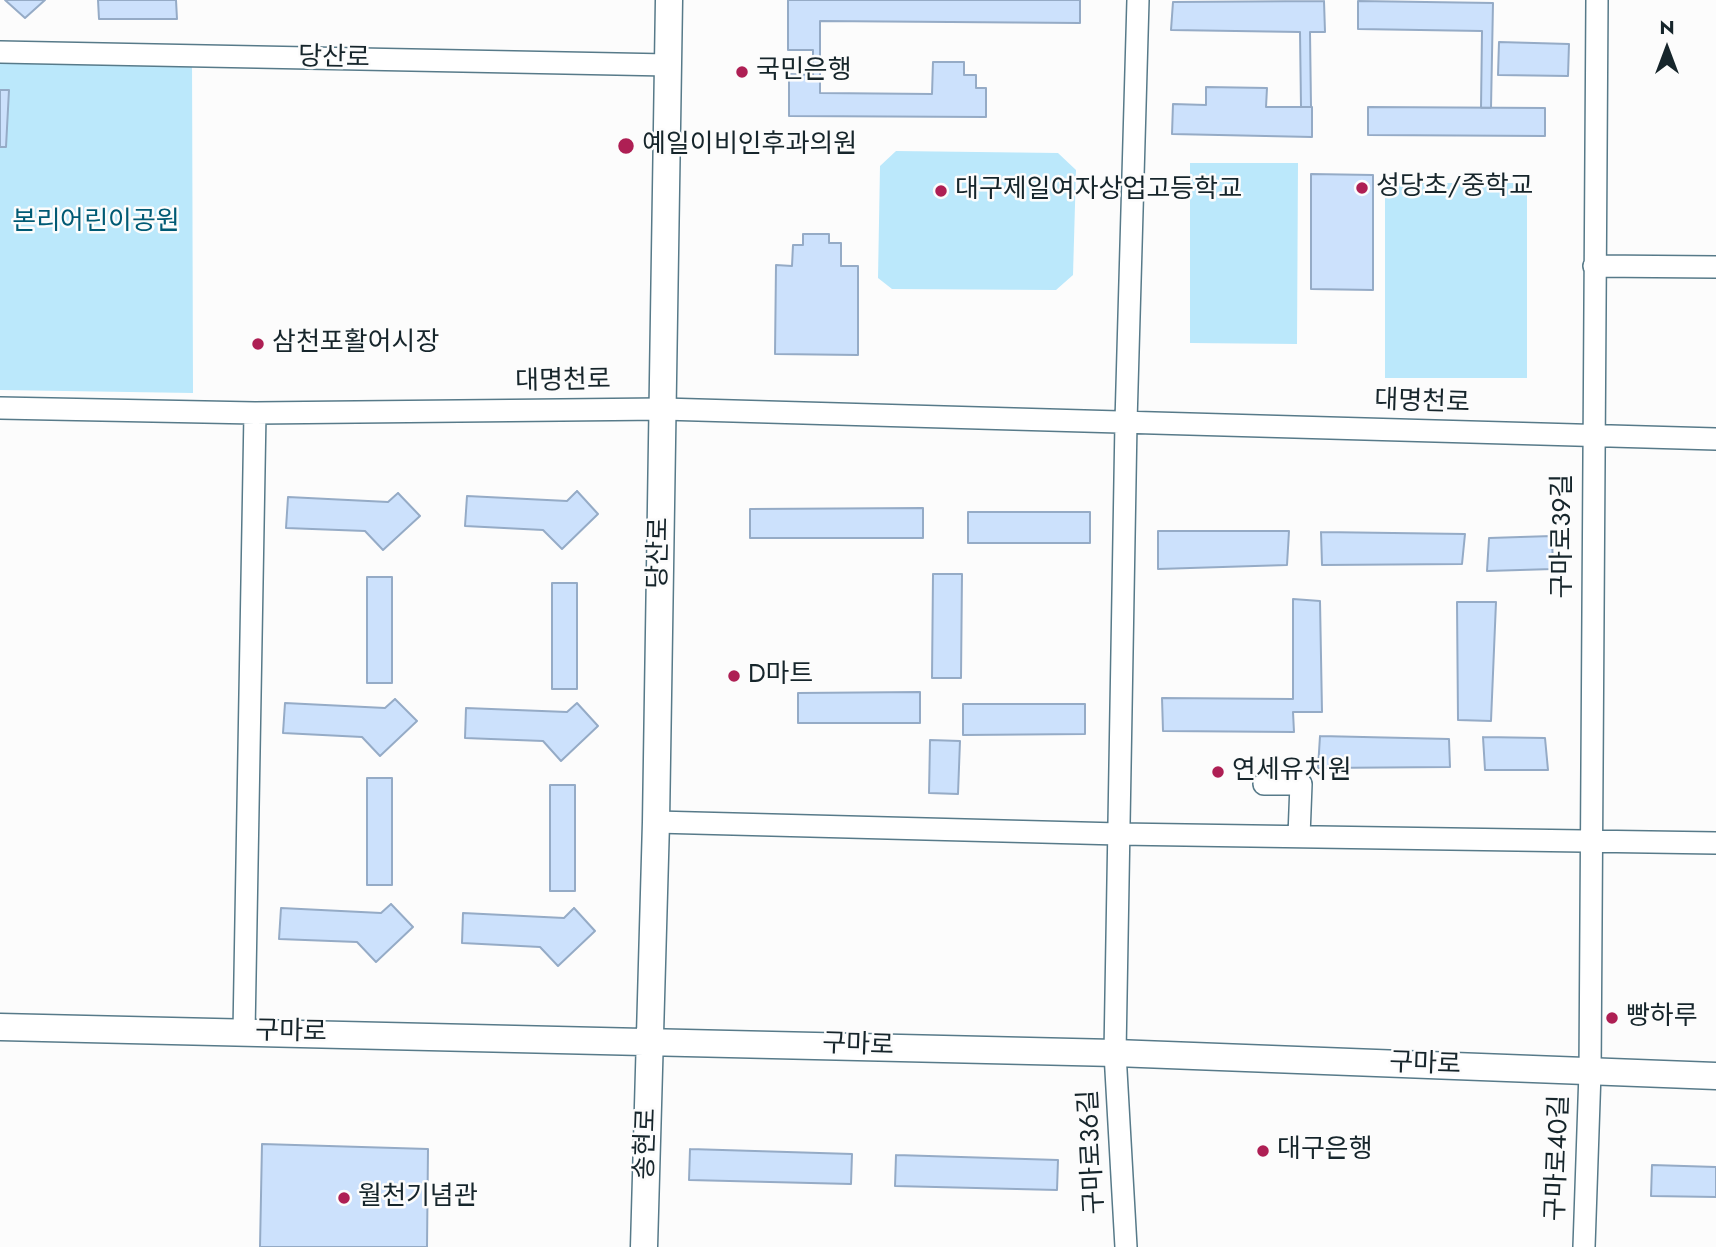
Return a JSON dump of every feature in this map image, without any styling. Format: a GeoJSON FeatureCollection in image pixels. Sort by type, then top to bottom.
{"type":"FeatureCollection","features":[{"type":"Feature","properties":{"kind":"main road","name":"당산로"},"geometry":{"type":"LineString","coordinates":[[650,1041],[669,0]]}},
{"type":"Feature","properties":{"kind":"main road","name":"구마로"},"geometry":{"type":"LineString","coordinates":[[0,1027],[1115,1053],[1716,1076]]}},
{"type":"Feature","properties":{"kind":"main road","name":"송현로"},"geometry":{"type":"LineString","coordinates":[[644,1247],[650,1041]]}},
{"type":"Feature","properties":{"kind":"street"},"geometry":{"type":"LineString","coordinates":[[1126,422],[1138,0]]}},
{"type":"Feature","properties":{"kind":"street","name":"구마로39길"},"geometry":{"type":"LineString","coordinates":[[1590,1072],[1592,436],[1597,0]]}},
{"type":"Feature","properties":{"kind":"street","name":"당산로"},"geometry":{"type":"LineString","coordinates":[[0,52],[668,65]]}},
{"type":"Feature","properties":{"kind":"street"},"geometry":{"type":"LineString","coordinates":[[1594,266],[1716,267]]}},
{"type":"Feature","properties":{"kind":"street","name":"대명천로"},"geometry":{"type":"LineString","coordinates":[[0,408],[255,414],[663,410],[1716,439]]}},
{"type":"Feature","properties":{"kind":"street"},"geometry":{"type":"LineString","coordinates":[[244,1032],[255,414]]}},
{"type":"Feature","properties":{"kind":"street","name":"구마로36길"},"geometry":{"type":"LineString","coordinates":[[1126,422],[1115,1053],[1126,1247]]}},
{"type":"Feature","properties":{"kind":"street"},"geometry":{"type":"LineString","coordinates":[[1264,784],[1301,784],[1299,836]]}},
{"type":"Feature","properties":{"kind":"street"},"geometry":{"type":"LineString","coordinates":[[656,822],[1119,834],[1591,839],[1716,843]]}},
{"type":"Feature","properties":{"kind":"street","name":"구마로40길"},"geometry":{"type":"LineString","coordinates":[[1584,1247],[1590,1072]]}},
{"type":"Feature","properties":{"kind":"green space","name":"본리어린이공원"},"geometry":{"type":"Polygon","coordinates":[[[0,52],[192,56],[193,393],[0,390],[0,52]]]}},
{"type":"Feature","properties":{"kind":"green space"},"geometry":{"type":"Polygon","coordinates":[[[896,151],[1058,153],[1076,170],[1073,275],[1056,290],[892,289],[878,278],[880,166],[896,151]]]}},
{"type":"Feature","properties":{"kind":"green space"},"geometry":{"type":"Polygon","coordinates":[[[1190,163],[1298,163],[1297,344],[1190,343],[1190,163]]]}},
{"type":"Feature","properties":{"kind":"green space"},"geometry":{"type":"Polygon","coordinates":[[[1385,183],[1527,183],[1527,378],[1385,378],[1385,183]]]}},
{"type":"Feature","properties":{"kind":"building"},"geometry":{"type":"Polygon","coordinates":[[[5,0],[45,0],[25,18],[5,0]]]}},
{"type":"Feature","properties":{"kind":"building"},"geometry":{"type":"Polygon","coordinates":[[[98,0],[176,0],[177,19],[99,19],[98,0]]]}},
{"type":"Feature","properties":{"kind":"building"},"geometry":{"type":"Polygon","coordinates":[[[788,0],[1080,0],[1080,23],[820,21],[820,93],[932,94],[933,62],[964,62],[964,75],[976,75],[976,88],[986,88],[986,117],[789,116],[789,74],[813,75],[813,50],[788,50],[788,0]]]}},
{"type":"Feature","properties":{"kind":"building"},"geometry":{"type":"Polygon","coordinates":[[[1324,1],[1325,32],[1310,32],[1311,107],[1301,107],[1300,32],[1171,30],[1173,2],[1324,1]]]}},
{"type":"Feature","properties":{"kind":"building"},"geometry":{"type":"Polygon","coordinates":[[[1358,1],[1493,3],[1491,108],[1481,108],[1482,31],[1358,29],[1358,1]]]}},
{"type":"Feature","properties":{"kind":"building"},"geometry":{"type":"Polygon","coordinates":[[[1499,42],[1569,44],[1568,76],[1498,75],[1499,42]]]}},
{"type":"Feature","properties":{"kind":"building"},"geometry":{"type":"Polygon","coordinates":[[[1206,87],[1267,88],[1266,107],[1312,107],[1312,137],[1172,134],[1173,104],[1206,105],[1206,87]]]}},
{"type":"Feature","properties":{"kind":"building"},"geometry":{"type":"Polygon","coordinates":[[[0,90],[9,90],[6,147],[0,147],[0,90]]]}},
{"type":"Feature","properties":{"kind":"building"},"geometry":{"type":"Polygon","coordinates":[[[1368,107],[1545,108],[1545,136],[1368,135],[1368,107]]]}},
{"type":"Feature","properties":{"kind":"building"},"geometry":{"type":"Polygon","coordinates":[[[1311,174],[1373,175],[1373,290],[1311,289],[1311,174]]]}},
{"type":"Feature","properties":{"kind":"building"},"geometry":{"type":"Polygon","coordinates":[[[803,234],[829,234],[829,243],[841,243],[841,266],[858,266],[858,355],[775,354],[776,265],[792,266],[793,245],[803,245],[803,234]]]}},
{"type":"Feature","properties":{"kind":"building"},"geometry":{"type":"Polygon","coordinates":[[[577,491],[598,514],[562,549],[543,530],[465,526],[467,496],[567,501],[577,491]]]}},
{"type":"Feature","properties":{"kind":"building"},"geometry":{"type":"Polygon","coordinates":[[[398,493],[420,516],[383,550],[365,531],[286,528],[288,497],[388,502],[398,493]]]}},
{"type":"Feature","properties":{"kind":"building"},"geometry":{"type":"Polygon","coordinates":[[[923,508],[923,538],[750,538],[750,509],[923,508]]]}},
{"type":"Feature","properties":{"kind":"building"},"geometry":{"type":"Polygon","coordinates":[[[968,512],[1090,512],[1090,543],[968,543],[968,512]]]}},
{"type":"Feature","properties":{"kind":"building"},"geometry":{"type":"Polygon","coordinates":[[[1158,531],[1289,531],[1287,565],[1158,569],[1158,531]]]}},
{"type":"Feature","properties":{"kind":"building"},"geometry":{"type":"Polygon","coordinates":[[[1321,532],[1465,534],[1462,564],[1322,565],[1321,532]]]}},
{"type":"Feature","properties":{"kind":"building"},"geometry":{"type":"Polygon","coordinates":[[[1552,536],[1553,569],[1487,571],[1489,538],[1552,536]]]}},
{"type":"Feature","properties":{"kind":"building"},"geometry":{"type":"Polygon","coordinates":[[[933,574],[962,574],[961,678],[932,678],[933,574]]]}},
{"type":"Feature","properties":{"kind":"building"},"geometry":{"type":"Polygon","coordinates":[[[367,577],[392,577],[392,683],[367,683],[367,577]]]}},
{"type":"Feature","properties":{"kind":"building"},"geometry":{"type":"Polygon","coordinates":[[[552,583],[577,583],[577,689],[552,689],[552,583]]]}},
{"type":"Feature","properties":{"kind":"building"},"geometry":{"type":"Polygon","coordinates":[[[1293,599],[1320,601],[1322,712],[1293,712],[1294,732],[1163,731],[1162,698],[1293,699],[1293,599]]]}},
{"type":"Feature","properties":{"kind":"building"},"geometry":{"type":"Polygon","coordinates":[[[1457,602],[1496,602],[1491,721],[1458,720],[1457,602]]]}},
{"type":"Feature","properties":{"kind":"building"},"geometry":{"type":"Polygon","coordinates":[[[920,692],[920,723],[798,723],[798,693],[920,692]]]}},
{"type":"Feature","properties":{"kind":"building"},"geometry":{"type":"Polygon","coordinates":[[[395,699],[417,721],[380,756],[362,737],[283,733],[285,703],[385,708],[395,699]]]}},
{"type":"Feature","properties":{"kind":"building"},"geometry":{"type":"Polygon","coordinates":[[[577,703],[598,726],[561,761],[543,741],[465,738],[466,708],[567,712],[577,703]]]}},
{"type":"Feature","properties":{"kind":"building"},"geometry":{"type":"Polygon","coordinates":[[[963,704],[1085,704],[1085,734],[963,735],[963,704]]]}},
{"type":"Feature","properties":{"kind":"building"},"geometry":{"type":"Polygon","coordinates":[[[1320,736],[1449,739],[1450,767],[1318,768],[1320,736]]]}},
{"type":"Feature","properties":{"kind":"building"},"geometry":{"type":"Polygon","coordinates":[[[1483,737],[1545,738],[1548,770],[1485,770],[1483,737]]]}},
{"type":"Feature","properties":{"kind":"building"},"geometry":{"type":"Polygon","coordinates":[[[930,740],[960,741],[958,794],[929,793],[930,740]]]}},
{"type":"Feature","properties":{"kind":"building"},"geometry":{"type":"Polygon","coordinates":[[[367,778],[392,778],[392,885],[367,885],[367,778]]]}},
{"type":"Feature","properties":{"kind":"building"},"geometry":{"type":"Polygon","coordinates":[[[550,785],[575,785],[575,891],[550,891],[550,785]]]}},
{"type":"Feature","properties":{"kind":"building"},"geometry":{"type":"Polygon","coordinates":[[[391,904],[413,927],[376,962],[357,942],[279,939],[281,908],[381,913],[391,904]]]}},
{"type":"Feature","properties":{"kind":"building"},"geometry":{"type":"Polygon","coordinates":[[[574,908],[595,931],[558,966],[540,947],[462,943],[463,913],[564,918],[574,908]]]}},
{"type":"Feature","properties":{"kind":"building","name":"월천기념관"},"geometry":{"type":"Polygon","coordinates":[[[262,1144],[428,1149],[427,1247],[260,1247],[262,1144]]]}},
{"type":"Feature","properties":{"kind":"building"},"geometry":{"type":"Polygon","coordinates":[[[690,1149],[852,1154],[851,1184],[689,1180],[690,1149]]]}},
{"type":"Feature","properties":{"kind":"building"},"geometry":{"type":"Polygon","coordinates":[[[896,1155],[1058,1160],[1057,1190],[895,1186],[896,1155]]]}},
{"type":"Feature","properties":{"kind":"building"},"geometry":{"type":"Polygon","coordinates":[[[1652,1165],[1716,1167],[1716,1197],[1651,1196],[1652,1165]]]}},
{"type":"Feature","properties":{"kind":"place","name":"국민은행"},"geometry":{"type":"Point","coordinates":[742,72]}},
{"type":"Feature","properties":{"kind":"place","name":"예일이비인후과의원"},"geometry":{"type":"Point","coordinates":[626,146]}},
{"type":"Feature","properties":{"kind":"place","name":"성당초/중학교"},"geometry":{"type":"Point","coordinates":[1362,188]}},
{"type":"Feature","properties":{"kind":"place","name":"대구제일여자상업고등학교"},"geometry":{"type":"Point","coordinates":[941,191]}},
{"type":"Feature","properties":{"kind":"place","name":"삼천포활어시장"},"geometry":{"type":"Point","coordinates":[258,344]}},
{"type":"Feature","properties":{"kind":"place","name":"D마트"},"geometry":{"type":"Point","coordinates":[734,676]}},
{"type":"Feature","properties":{"kind":"place","name":"연세유치원"},"geometry":{"type":"Point","coordinates":[1218,772]}},
{"type":"Feature","properties":{"kind":"place","name":"빵하루"},"geometry":{"type":"Point","coordinates":[1612,1018]}},
{"type":"Feature","properties":{"kind":"place","name":"대구은행"},"geometry":{"type":"Point","coordinates":[1263,1151]}},
{"type":"Feature","properties":{"kind":"place","name":"월천기념관"},"geometry":{"type":"Point","coordinates":[344,1198]}}]}
